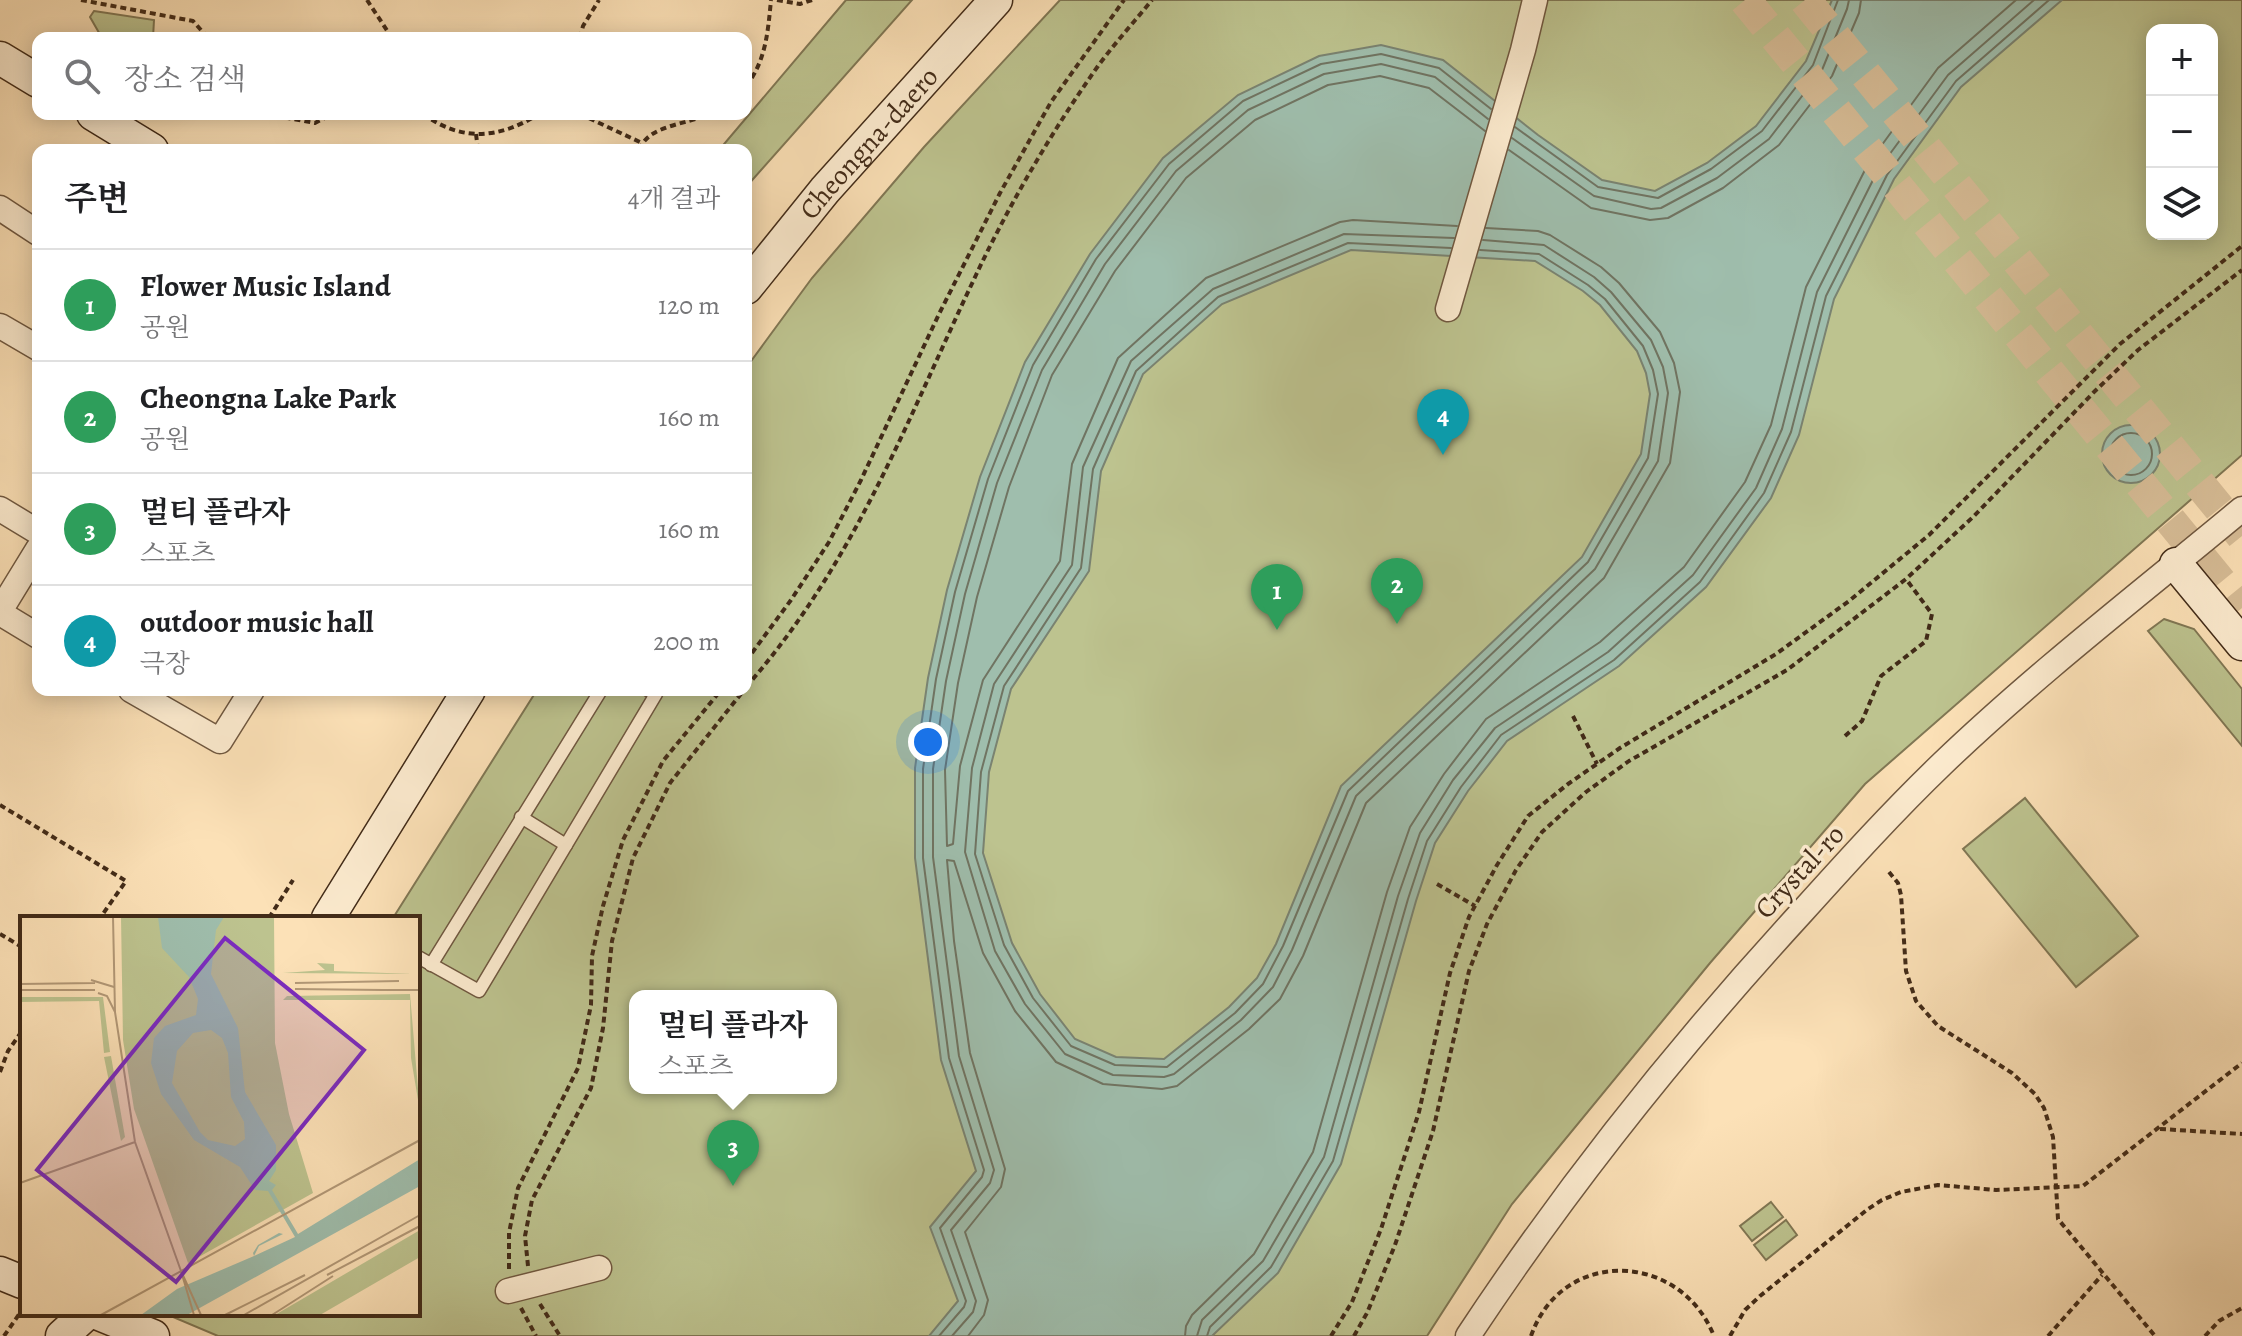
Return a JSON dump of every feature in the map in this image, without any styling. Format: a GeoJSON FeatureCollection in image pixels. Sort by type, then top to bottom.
{"type":"FeatureCollection","features":[{"type":"Feature","properties":{"kind":"street","name":"Cheongna-daero"},"geometry":{"type":"LineString","coordinates":[[752,281],[825,190],[996,0]]}},
{"type":"Feature","properties":{"kind":"street"},"geometry":{"type":"LineString","coordinates":[[1448,309],[1535,0]]}},
{"type":"Feature","properties":{"kind":"street"},"geometry":{"type":"LineString","coordinates":[[0,58],[32,77]]}},
{"type":"Feature","properties":{"kind":"street"},"geometry":{"type":"LineString","coordinates":[[103,120],[142,144]]}},
{"type":"Feature","properties":{"kind":"street"},"geometry":{"type":"LineString","coordinates":[[0,208],[32,229]]}},
{"type":"Feature","properties":{"kind":"street"},"geometry":{"type":"LineString","coordinates":[[0,326],[32,345]]}},
{"type":"Feature","properties":{"kind":"street"},"geometry":{"type":"LineString","coordinates":[[0,509],[32,528]]}},
{"type":"Feature","properties":{"kind":"street","name":"Crystal-ro"},"geometry":{"type":"LineString","coordinates":[[1468,1336],[1591,1162],[1726,996],[1837,873],[1961,746],[2090,634],[2242,509]]}},
{"type":"Feature","properties":{"kind":"street"},"geometry":{"type":"LineString","coordinates":[[32,559],[0,612],[32,632]]}},
{"type":"Feature","properties":{"kind":"street"},"geometry":{"type":"LineString","coordinates":[[2176,564],[2238,628]]}},
{"type":"Feature","properties":{"kind":"street"},"geometry":{"type":"LineString","coordinates":[[141,696],[220,741],[248,696]]}},
{"type":"Feature","properties":{"kind":"street"},"geometry":{"type":"LineString","coordinates":[[335,913],[465,696]]}},
{"type":"Feature","properties":{"kind":"street"},"geometry":{"type":"LineString","coordinates":[[518,1288],[599,1268]]}},
{"type":"Feature","properties":{"kind":"street"},"geometry":{"type":"LineString","coordinates":[[0,1273],[20,1281]]}},
{"type":"Feature","properties":{"kind":"street"},"geometry":{"type":"LineString","coordinates":[[62,1336],[86,1316]]}},
{"type":"Feature","properties":{"kind":"street"},"geometry":{"type":"LineString","coordinates":[[88,1316],[90,1336]]}},
{"type":"Feature","properties":{"kind":"street"},"geometry":{"type":"LineString","coordinates":[[104,1316],[153,1336]]}},
{"type":"Feature","properties":{"kind":"lane"},"geometry":{"type":"LineString","coordinates":[[431,965],[597,696]]}},
{"type":"Feature","properties":{"kind":"lane"},"geometry":{"type":"LineString","coordinates":[[420,958],[479,991],[655,696]]}},
{"type":"Feature","properties":{"kind":"lane"},"geometry":{"type":"LineString","coordinates":[[521,817],[566,845]]}},
{"type":"Feature","properties":{"kind":"path"},"geometry":{"type":"LineString","coordinates":[[81,0],[193,21],[203,32]]}},
{"type":"Feature","properties":{"kind":"path"},"geometry":{"type":"LineString","coordinates":[[367,0],[388,32]]}},
{"type":"Feature","properties":{"kind":"path"},"geometry":{"type":"LineString","coordinates":[[582,32],[599,0]]}},
{"type":"Feature","properties":{"kind":"path"},"geometry":{"type":"LineString","coordinates":[[752,79],[763,55],[774,0],[800,4],[812,0]]}},
{"type":"Feature","properties":{"kind":"path"},"geometry":{"type":"LineString","coordinates":[[752,653],[829,542],[1000,193],[1051,102],[1124,0]]}},
{"type":"Feature","properties":{"kind":"path"},"geometry":{"type":"LineString","coordinates":[[752,680],[807,612],[862,521],[976,274],[1020,189],[1099,65],[1152,0]]}},
{"type":"Feature","properties":{"kind":"path"},"geometry":{"type":"LineString","coordinates":[[298,120],[315,123],[321,120]]}},
{"type":"Feature","properties":{"kind":"path"},"geometry":{"type":"LineString","coordinates":[[433,120],[466,135],[508,129],[527,120]]}},
{"type":"Feature","properties":{"kind":"path"},"geometry":{"type":"LineString","coordinates":[[593,120],[642,143],[658,131],[691,120]]}},
{"type":"Feature","properties":{"kind":"path"},"geometry":{"type":"LineString","coordinates":[[476,134],[477,144]]}},
{"type":"Feature","properties":{"kind":"path"},"geometry":{"type":"LineString","coordinates":[[1331,1336],[1352,1302],[1381,1229],[1419,1112],[1450,973],[1475,906],[1528,816],[1597,764],[1783,650],[1849,601],[1929,535],[2120,344],[2242,246]]}},
{"type":"Feature","properties":{"kind":"path"},"geometry":{"type":"LineString","coordinates":[[1354,1336],[1367,1313],[1395,1245],[1433,1131],[1473,959],[1501,897],[1542,832],[1586,792],[1629,761],[1787,670],[1906,579],[1973,517],[2138,350],[2242,270]]}},
{"type":"Feature","properties":{"kind":"path"},"geometry":{"type":"LineString","coordinates":[[1845,736],[1862,721],[1881,676],[1926,641],[1932,614],[1906,579]]}},
{"type":"Feature","properties":{"kind":"path"},"geometry":{"type":"LineString","coordinates":[[560,1336],[518,1288],[509,1269],[509,1233],[518,1188],[578,1068],[591,1005],[592,956],[623,840],[663,761],[716,696]]}},
{"type":"Feature","properties":{"kind":"path"},"geometry":{"type":"LineString","coordinates":[[536,1336],[516,1297],[532,1200],[591,1088],[603,1028],[612,941],[633,858],[670,783],[739,696]]}},
{"type":"Feature","properties":{"kind":"path"},"geometry":{"type":"LineString","coordinates":[[1573,716],[1597,764]]}},
{"type":"Feature","properties":{"kind":"path"},"geometry":{"type":"LineString","coordinates":[[0,805],[126,881],[101,916]]}},
{"type":"Feature","properties":{"kind":"path"},"geometry":{"type":"LineString","coordinates":[[1889,872],[1898,883],[1901,895],[1906,971],[1916,1001],[1938,1026],[2012,1073],[2035,1094],[2050,1123],[2058,1219],[2155,1336]]}},
{"type":"Feature","properties":{"kind":"path"},"geometry":{"type":"LineString","coordinates":[[270,916],[293,880]]}},
{"type":"Feature","properties":{"kind":"path"},"geometry":{"type":"LineString","coordinates":[[1437,884],[1475,906]]}},
{"type":"Feature","properties":{"kind":"path"},"geometry":{"type":"LineString","coordinates":[[0,934],[20,946]]}},
{"type":"Feature","properties":{"kind":"path"},"geometry":{"type":"LineString","coordinates":[[0,1072],[8,1051],[20,1034]]}},
{"type":"Feature","properties":{"kind":"path"},"geometry":{"type":"LineString","coordinates":[[0,1047],[8,1051]]}},
{"type":"Feature","properties":{"kind":"path"},"geometry":{"type":"LineString","coordinates":[[1730,1336],[1745,1310],[1760,1296],[1882,1200],[1920,1187],[1938,1185],[1996,1190],[2083,1186],[2242,1063]]}},
{"type":"Feature","properties":{"kind":"path"},"geometry":{"type":"LineString","coordinates":[[2158,1129],[2242,1134]]}},
{"type":"Feature","properties":{"kind":"path"},"geometry":{"type":"LineString","coordinates":[[1531,1336],[1545,1308],[1569,1285],[1586,1277],[1621,1271],[1640,1271],[1659,1276],[1674,1285],[1700,1310],[1714,1336]]}},
{"type":"Feature","properties":{"kind":"path"},"geometry":{"type":"LineString","coordinates":[[2048,1336],[2103,1275]]}},
{"type":"Feature","properties":{"kind":"path"},"geometry":{"type":"LineString","coordinates":[[2205,1336],[2219,1321],[2242,1308]]}},
{"type":"Feature","properties":{"kind":"path"},"geometry":{"type":"LineString","coordinates":[[4,1336],[20,1313]]}},
{"type":"Feature","properties":{"kind":"green space"},"geometry":{"type":"Polygon","coordinates":[[[846,0],[912,0],[752,180],[752,144],[724,144],[744,120],[752,120],[752,111],[846,0]]]}},
{"type":"Feature","properties":{"kind":"green space"},"geometry":{"type":"Polygon","coordinates":[[[1060,0],[2242,0],[2242,455],[1865,784],[1710,963],[1512,1204],[1427,1336],[218,1336],[173,1317],[420,1316],[420,916],[394,916],[533,696],[752,696],[752,360],[812,278],[924,147],[1060,0]]]}},
{"type":"Feature","properties":{"kind":"green space"},"geometry":{"type":"Polygon","coordinates":[[[94,11],[154,20],[153,32],[99,32],[90,17],[94,11]]]}},
{"type":"Feature","properties":{"kind":"green space"},"geometry":{"type":"Polygon","coordinates":[[[2164,619],[2194,629],[2242,689],[2242,746],[2148,631],[2164,619]]]}},
{"type":"Feature","properties":{"kind":"green space"},"geometry":{"type":"Polygon","coordinates":[[[2025,798],[2138,936],[2076,987],[1963,849],[2025,798]]]}},
{"type":"Feature","properties":{"kind":"green space"},"geometry":{"type":"Polygon","coordinates":[[[1771,1202],[1783,1217],[1752,1241],[1740,1226],[1771,1202]]]}},
{"type":"Feature","properties":{"kind":"green space"},"geometry":{"type":"Polygon","coordinates":[[[1786,1220],[1797,1235],[1766,1260],[1754,1245],[1786,1220]]]}},
{"type":"Feature","properties":{"kind":"water"},"geometry":{"type":"Polygon","coordinates":[[[1832,0],[2062,0],[1961,87],[1894,179],[1834,299],[1799,435],[1771,498],[1706,587],[1619,666],[1507,741],[1468,791],[1435,843],[1341,1164],[1278,1273],[1212,1336],[929,1336],[958,1301],[930,1227],[976,1171],[941,1060],[915,858],[915,768],[928,678],[947,590],[980,477],[1025,362],[1090,254],[1163,158],[1238,95],[1319,56],[1381,45],[1443,60],[1538,135],[1602,180],[1655,191],[1707,163],[1756,126],[1806,61],[1832,0]],[[1351,250],[1222,304],[1143,374],[1101,471],[1089,571],[1011,689],[989,772],[983,853],[1012,943],[1040,994],[1075,1039],[1116,1057],[1164,1059],[1229,1007],[1257,978],[1276,944],[1341,786],[1582,557],[1641,454],[1650,394],[1637,351],[1600,305],[1535,261],[1351,250]]]}},
{"type":"Feature","properties":{"kind":"water"},"geometry":{"type":"Polygon","coordinates":[[[2131,425],[2152,433],[2160,454],[2152,475],[2131,483],[2110,475],[2102,454],[2110,433],[2131,425]]]}},
{"type":"Feature","properties":{"kind":"tunnel"},"geometry":{"type":"LineString","coordinates":[[1745,0],[2242,608]]}},
{"type":"Feature","properties":{"kind":"tunnel"},"geometry":{"type":"LineString","coordinates":[[1805,0],[2242,536]]}},
{"type":"Feature","properties":{"kind":"place","name":"outdoor music hall"},"geometry":{"type":"Point","coordinates":[1443,455]}},
{"type":"Feature","properties":{"kind":"place","name":"Cheongna Lake Park"},"geometry":{"type":"Point","coordinates":[1397,624]}},
{"type":"Feature","properties":{"kind":"place","name":"Flower Music Island"},"geometry":{"type":"Point","coordinates":[1277,630]}},
{"type":"Feature","properties":{"kind":"place","name":"멀티 플라자"},"geometry":{"type":"Point","coordinates":[733,1186]}}]}
